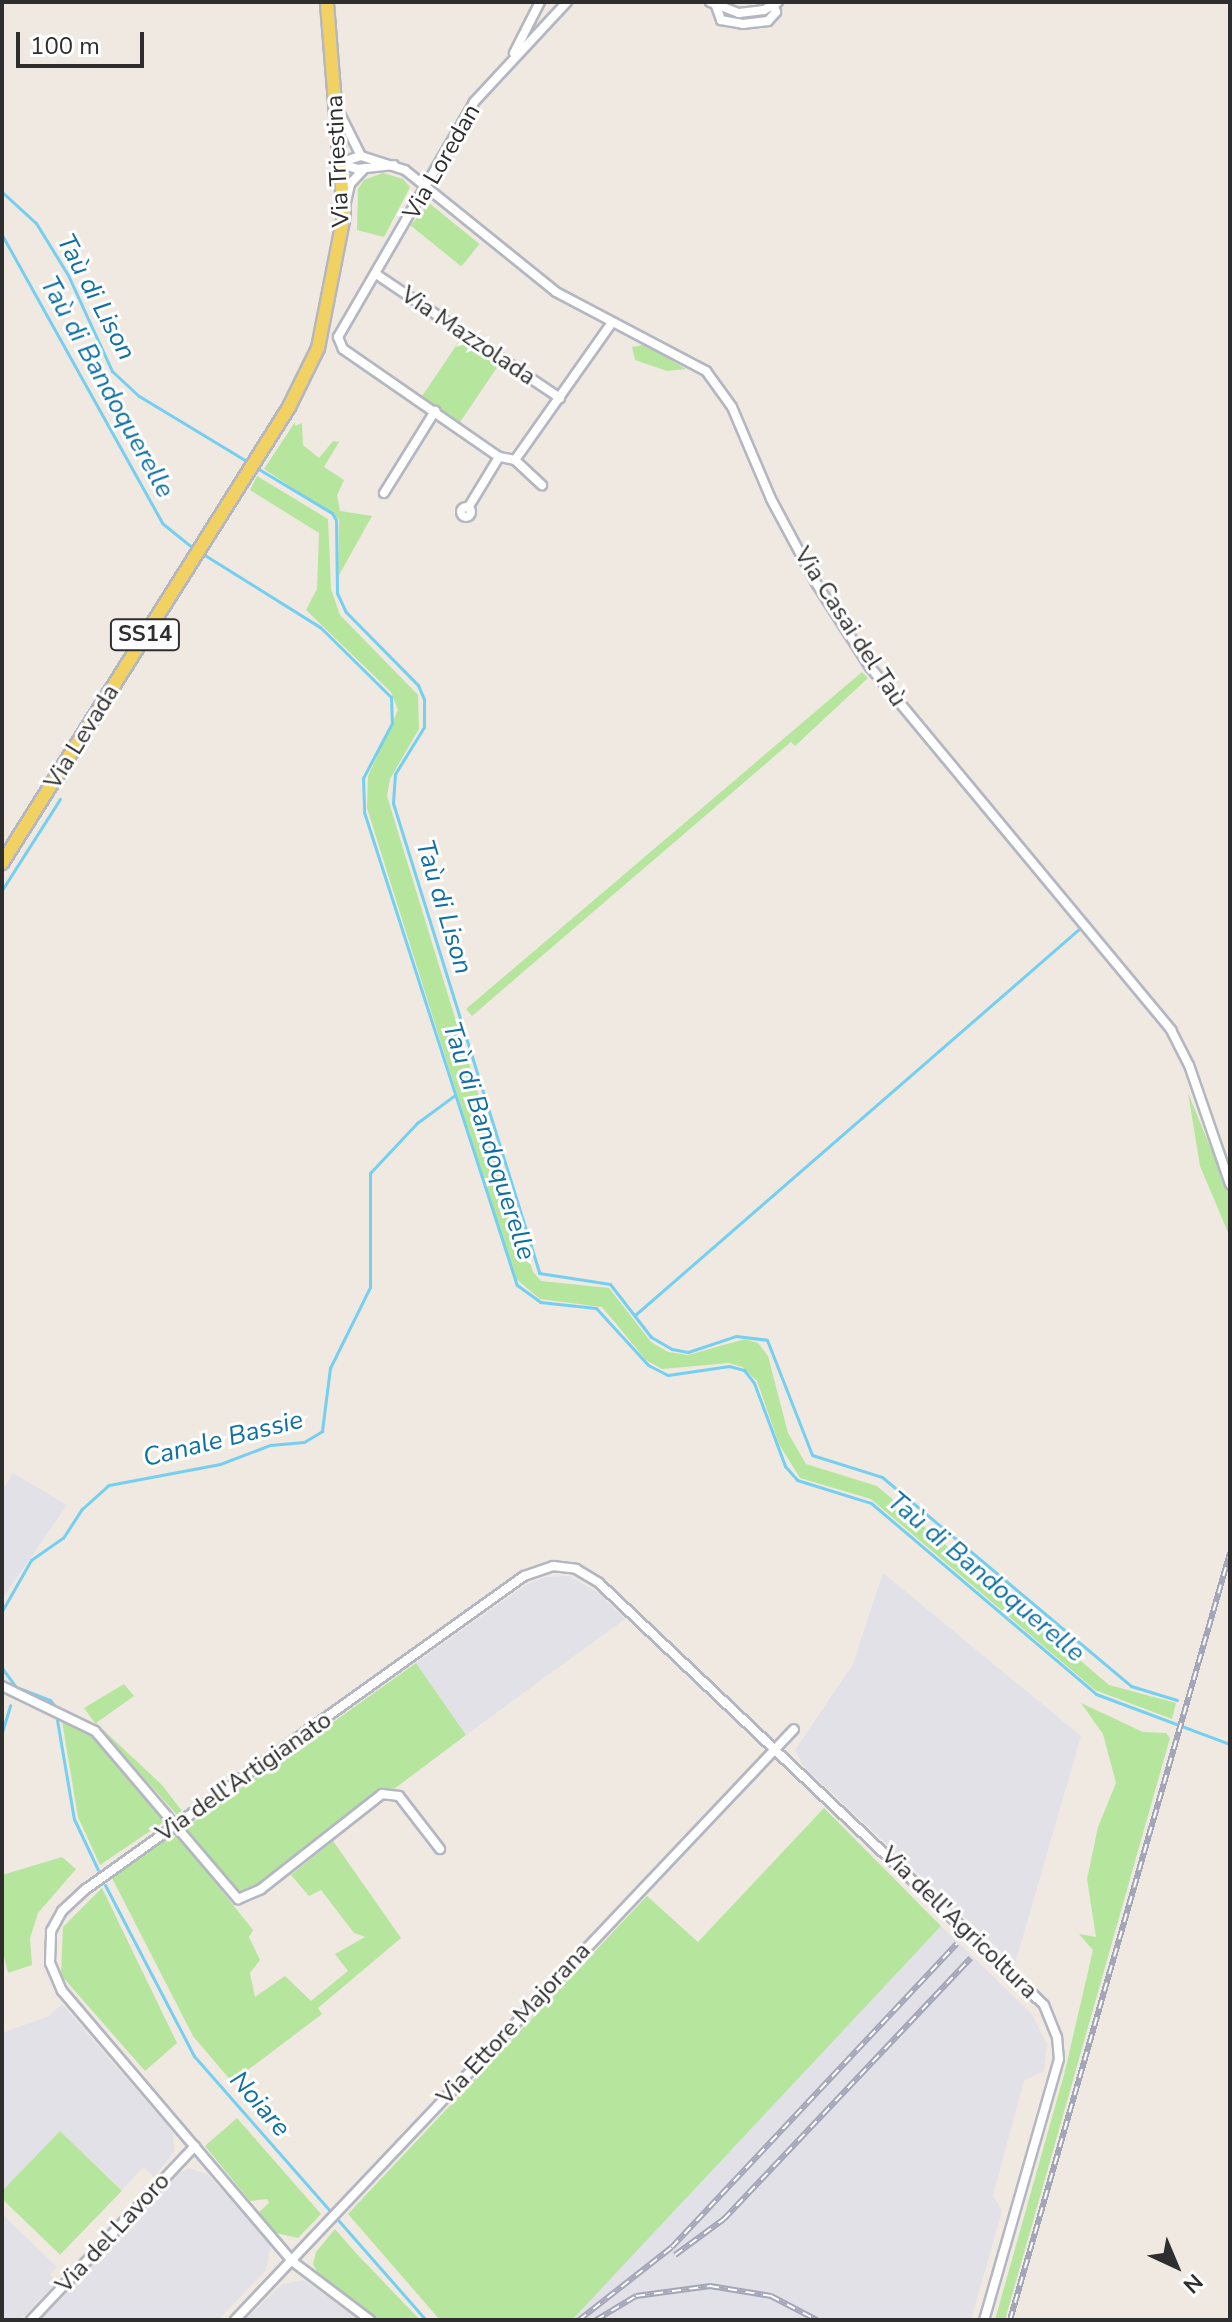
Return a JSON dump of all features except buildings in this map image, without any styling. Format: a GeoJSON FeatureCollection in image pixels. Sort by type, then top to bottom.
{"type":"FeatureCollection","features":[{"type":"Feature","properties":{"kind":"main road","name":"Via Triestina"},"geometry":{"type":"LineString","coordinates":[[289,407],[318,348],[344,215],[327,2]]}},
{"type":"Feature","properties":{"kind":"main road","name":"Via Levada"},"geometry":{"type":"LineString","coordinates":[[2,863],[289,407]]}},
{"type":"Feature","properties":{"kind":"street"},"geometry":{"type":"LineString","coordinates":[[511,61],[540,2]]}},
{"type":"Feature","properties":{"kind":"street","name":"Via Loredan"},"geometry":{"type":"LineString","coordinates":[[435,411],[343,349],[338,337],[474,102],[567,2]]}},
{"type":"Feature","properties":{"kind":"street"},"geometry":{"type":"LineString","coordinates":[[713,4],[739,13],[776,4]]}},
{"type":"Feature","properties":{"kind":"street"},"geometry":{"type":"LineString","coordinates":[[335,99],[345,133],[361,156],[339,163]]}},
{"type":"Feature","properties":{"kind":"street","name":"Via Casai del Taù"},"geometry":{"type":"LineString","coordinates":[[361,156],[395,165],[426,185],[556,292],[611,324],[706,371],[724,393],[808,569],[870,667],[1171,1030],[1189,1065],[1230,1184]]}},
{"type":"Feature","properties":{"kind":"street"},"geometry":{"type":"LineString","coordinates":[[339,163],[364,169],[395,165]]}},
{"type":"Feature","properties":{"kind":"street"},"geometry":{"type":"LineString","coordinates":[[344,215],[350,184],[364,169]]}},
{"type":"Feature","properties":{"kind":"street","name":"Via Mazzolada"},"geometry":{"type":"LineString","coordinates":[[376,274],[560,398]]}},
{"type":"Feature","properties":{"kind":"street"},"geometry":{"type":"LineString","coordinates":[[515,460],[611,324]]}},
{"type":"Feature","properties":{"kind":"street"},"geometry":{"type":"LineString","coordinates":[[384,493],[435,411],[499,457],[515,460],[542,485]]}},
{"type":"Feature","properties":{"kind":"street"},"geometry":{"type":"LineString","coordinates":[[468,508],[499,457]]}},
{"type":"Feature","properties":{"kind":"street","name":"Via dell'Artigianato"},"geometry":{"type":"LineString","coordinates":[[370,2320],[292,2261],[62,1991],[52,1973],[49,1944],[55,1921],[71,1901],[176,1824],[524,1576],[553,1566],[576,1569],[599,1583],[774,1749]]}},
{"type":"Feature","properties":{"kind":"street"},"geometry":{"type":"LineString","coordinates":[[3,1690],[95,1731],[238,1899],[261,1889],[382,1794],[399,1796],[440,1849]]}},
{"type":"Feature","properties":{"kind":"street","name":"Via Ettore Majorana"},"geometry":{"type":"LineString","coordinates":[[235,2320],[794,1729]]}},
{"type":"Feature","properties":{"kind":"street","name":"Via dell'Agricoltura"},"geometry":{"type":"LineString","coordinates":[[774,1749],[1030,1987],[1044,2005],[1057,2037],[1059,2059],[984,2320]]}},
{"type":"Feature","properties":{"kind":"street","name":"Via del Lavoro"},"geometry":{"type":"LineString","coordinates":[[31,2320],[195,2146]]}},
{"type":"Feature","properties":{"kind":"shaded area"},"geometry":{"type":"Polygon","coordinates":[[[13,1473],[67,1505],[2,1599],[2,1491],[13,1473]]]}},
{"type":"Feature","properties":{"kind":"shaded area"},"geometry":{"type":"Polygon","coordinates":[[[883,1573],[1081,1736],[1015,1964],[803,1766],[795,1750],[853,1664],[883,1573]]]}},
{"type":"Feature","properties":{"kind":"shaded area"},"geometry":{"type":"Polygon","coordinates":[[[569,1576],[599,1593],[625,1619],[466,1735],[416,1663],[526,1585],[545,1577],[569,1576]]]}},
{"type":"Feature","properties":{"kind":"shaded area"},"geometry":{"type":"Polygon","coordinates":[[[941,1926],[1031,2013],[1047,2044],[1044,2071],[1024,2081],[993,2195],[1002,2211],[971,2320],[571,2320],[941,1926]]]}},
{"type":"Feature","properties":{"kind":"shaded area"},"geometry":{"type":"Polygon","coordinates":[[[62,2004],[173,2132],[174,2152],[154,2177],[143,2167],[122,2190],[60,2131],[2,2194],[2,2033],[49,2016],[62,2004]]]}},
{"type":"Feature","properties":{"kind":"shaded area"},"geometry":{"type":"Polygon","coordinates":[[[189,2168],[207,2174],[271,2244],[266,2270],[218,2320],[38,2320],[172,2177],[189,2168]]]}},
{"type":"Feature","properties":{"kind":"shaded area"},"geometry":{"type":"Polygon","coordinates":[[[2,2214],[57,2267],[50,2274],[57,2282],[20,2320],[2,2320],[2,2214]]]}},
{"type":"Feature","properties":{"kind":"shaded area"},"geometry":{"type":"Polygon","coordinates":[[[304,2280],[359,2320],[245,2320],[282,2284],[304,2280]]]}},
{"type":"Feature","properties":{"kind":"green space"},"geometry":{"type":"Polygon","coordinates":[[[383,173],[403,179],[410,187],[384,237],[357,230],[358,189],[364,180],[383,173]]]}},
{"type":"Feature","properties":{"kind":"green space"},"geometry":{"type":"Polygon","coordinates":[[[429,203],[480,244],[461,266],[411,226],[429,203]]]}},
{"type":"Feature","properties":{"kind":"green space"},"geometry":{"type":"Polygon","coordinates":[[[460,340],[498,366],[460,422],[422,396],[460,340]]]}},
{"type":"Feature","properties":{"kind":"green space"},"geometry":{"type":"Polygon","coordinates":[[[642,345],[686,369],[667,371],[635,360],[632,347],[642,345]]]}},
{"type":"Feature","properties":{"kind":"green space"},"geometry":{"type":"Polygon","coordinates":[[[295,422],[295,426],[302,423],[303,445],[319,458],[333,441],[339,442],[324,467],[344,480],[337,495],[340,511],[372,516],[338,577],[339,519],[264,469],[295,422]]]}},
{"type":"Feature","properties":{"kind":"green space"},"geometry":{"type":"Polygon","coordinates":[[[257,476],[328,519],[331,589],[340,615],[418,695],[419,729],[390,779],[387,796],[533,1272],[541,1281],[609,1288],[651,1342],[668,1352],[688,1355],[745,1339],[758,1343],[768,1356],[788,1433],[806,1464],[877,1486],[1109,1685],[1176,1703],[1172,1719],[1095,1690],[871,1499],[800,1478],[779,1444],[757,1381],[742,1367],[729,1363],[662,1369],[646,1360],[602,1307],[540,1299],[515,1278],[367,808],[368,776],[398,710],[391,692],[306,610],[317,589],[319,533],[250,490],[257,476]]]}},
{"type":"Feature","properties":{"kind":"green space"},"geometry":{"type":"Polygon","coordinates":[[[862,672],[868,678],[795,746],[791,742],[472,1016],[466,1009],[862,672]]]}},
{"type":"Feature","properties":{"kind":"green space"},"geometry":{"type":"Polygon","coordinates":[[[1188,1093],[1230,1195],[1230,1237],[1200,1166],[1188,1093]]]}},
{"type":"Feature","properties":{"kind":"green space"},"geometry":{"type":"Polygon","coordinates":[[[416,1663],[466,1735],[394,1789],[383,1790],[248,1895],[239,1896],[182,1830],[416,1663]]]}},
{"type":"Feature","properties":{"kind":"green space"},"geometry":{"type":"Polygon","coordinates":[[[124,1684],[134,1696],[96,1723],[162,1785],[182,1811],[177,1815],[95,1723],[84,1708],[124,1684]]]}},
{"type":"Feature","properties":{"kind":"green space"},"geometry":{"type":"Polygon","coordinates":[[[1081,1703],[1143,1732],[1166,1733],[1170,1738],[1005,2320],[995,2320],[1065,2071],[1093,1950],[1079,1934],[1096,1937],[1087,1879],[1098,1827],[1116,1783],[1103,1734],[1081,1703]]]}},
{"type":"Feature","properties":{"kind":"green space"},"geometry":{"type":"Polygon","coordinates":[[[62,1721],[95,1736],[165,1821],[100,1865],[78,1817],[62,1721]]]}},
{"type":"Feature","properties":{"kind":"green space"},"geometry":{"type":"Polygon","coordinates":[[[824,1808],[941,1926],[572,2320],[440,2320],[348,2214],[647,1896],[698,1942],[824,1808]]]}},
{"type":"Feature","properties":{"kind":"green space"},"geometry":{"type":"Polygon","coordinates":[[[176,1833],[253,1930],[249,1937],[260,1960],[250,1973],[255,1997],[285,1976],[311,2001],[348,1971],[335,1954],[365,1937],[354,1933],[321,1890],[309,1896],[291,1875],[333,1841],[401,1938],[318,2008],[322,2014],[232,2082],[193,2036],[112,1878],[176,1833]]]}},
{"type":"Feature","properties":{"kind":"green space"},"geometry":{"type":"Polygon","coordinates":[[[62,1857],[76,1869],[38,1913],[30,1938],[32,1965],[8,1973],[2,1948],[2,1875],[62,1857]]]}},
{"type":"Feature","properties":{"kind":"green space"},"geometry":{"type":"Polygon","coordinates":[[[102,1888],[177,2043],[145,2071],[61,1975],[63,1927],[102,1888]]]}},
{"type":"Feature","properties":{"kind":"green space"},"geometry":{"type":"Polygon","coordinates":[[[237,2118],[321,2214],[298,2238],[276,2233],[258,2213],[269,2203],[267,2199],[250,2201],[205,2146],[237,2118]]]}},
{"type":"Feature","properties":{"kind":"green space"},"geometry":{"type":"Polygon","coordinates":[[[60,2131],[122,2191],[60,2255],[2,2199],[2,2191],[60,2131]]]}},
{"type":"Feature","properties":{"kind":"green space"},"geometry":{"type":"Polygon","coordinates":[[[335,2229],[420,2320],[379,2320],[320,2277],[313,2264],[316,2252],[335,2229]]]}},
{"type":"Feature","properties":{"kind":"waterway","name":"Taù di Lison"},"geometry":{"type":"LineString","coordinates":[[2,192],[36,223],[68,275],[112,371],[139,396],[248,462]]}},
{"type":"Feature","properties":{"kind":"waterway","name":"Taù di Bandoquerelle"},"geometry":{"type":"LineString","coordinates":[[2,235],[162,523],[192,547]]}},
{"type":"Feature","properties":{"kind":"waterway","name":"Taù di Lison"},"geometry":{"type":"LineString","coordinates":[[257,468],[332,513],[336,520],[337,593],[346,612],[418,685],[424,699],[424,727],[395,774],[393,803],[539,1273],[610,1284],[651,1337],[672,1349],[688,1352],[736,1336],[767,1340],[812,1455],[882,1477],[1131,1686],[1177,1700]]}},
{"type":"Feature","properties":{"kind":"waterway","name":"Taù di Bandoquerelle"},"geometry":{"type":"LineString","coordinates":[[203,554],[320,627],[391,697],[392,723],[363,778],[364,812],[517,1285],[540,1302],[596,1308],[648,1365],[668,1375],[729,1366],[744,1370],[754,1383],[785,1466],[797,1480],[871,1503],[1096,1694],[1230,1744]]}},
{"type":"Feature","properties":{"kind":"waterway"},"geometry":{"type":"LineString","coordinates":[[2,890],[60,799]]}},
{"type":"Feature","properties":{"kind":"waterway"},"geometry":{"type":"LineString","coordinates":[[635,1315],[1079,929]]}},
{"type":"Feature","properties":{"kind":"waterway","name":"Canale Bassie"},"geometry":{"type":"LineString","coordinates":[[2,1611],[31,1560],[63,1538],[82,1509],[109,1485],[220,1464],[270,1445],[304,1442],[322,1431],[330,1368],[370,1287],[370,1173],[417,1123],[455,1095]]}},
{"type":"Feature","properties":{"kind":"waterway","name":"Canale Bassie"},"geometry":{"type":"LineString","coordinates":[[2,1668],[16,1687]]}},
{"type":"Feature","properties":{"kind":"waterway","name":"Noiare"},"geometry":{"type":"LineString","coordinates":[[16,1687],[50,1700],[56,1708]]}},
{"type":"Feature","properties":{"kind":"waterway","name":"Canale Bassie"},"geometry":{"type":"LineString","coordinates":[[2,1732],[10,1705]]}},
{"type":"Feature","properties":{"kind":"waterway","name":"Noiare"},"geometry":{"type":"LineString","coordinates":[[57,1720],[74,1819],[98,1870]]}},
{"type":"Feature","properties":{"kind":"waterway","name":"Noiare"},"geometry":{"type":"LineString","coordinates":[[105,1885],[194,2056],[426,2320]]}},
{"type":"Feature","properties":{"kind":"railway"},"geometry":{"type":"LineString","coordinates":[[1010,2320],[1230,1553]]}},
{"type":"Feature","properties":{"kind":"railway"},"geometry":{"type":"LineString","coordinates":[[579,2320],[672,2247],[957,1944]]}},
{"type":"Feature","properties":{"kind":"railway"},"geometry":{"type":"LineString","coordinates":[[675,2255],[724,2219],[971,1958]]}},
{"type":"Feature","properties":{"kind":"railway"},"geometry":{"type":"LineString","coordinates":[[596,2320],[636,2296],[710,2286],[771,2296],[817,2320]]}}]}
